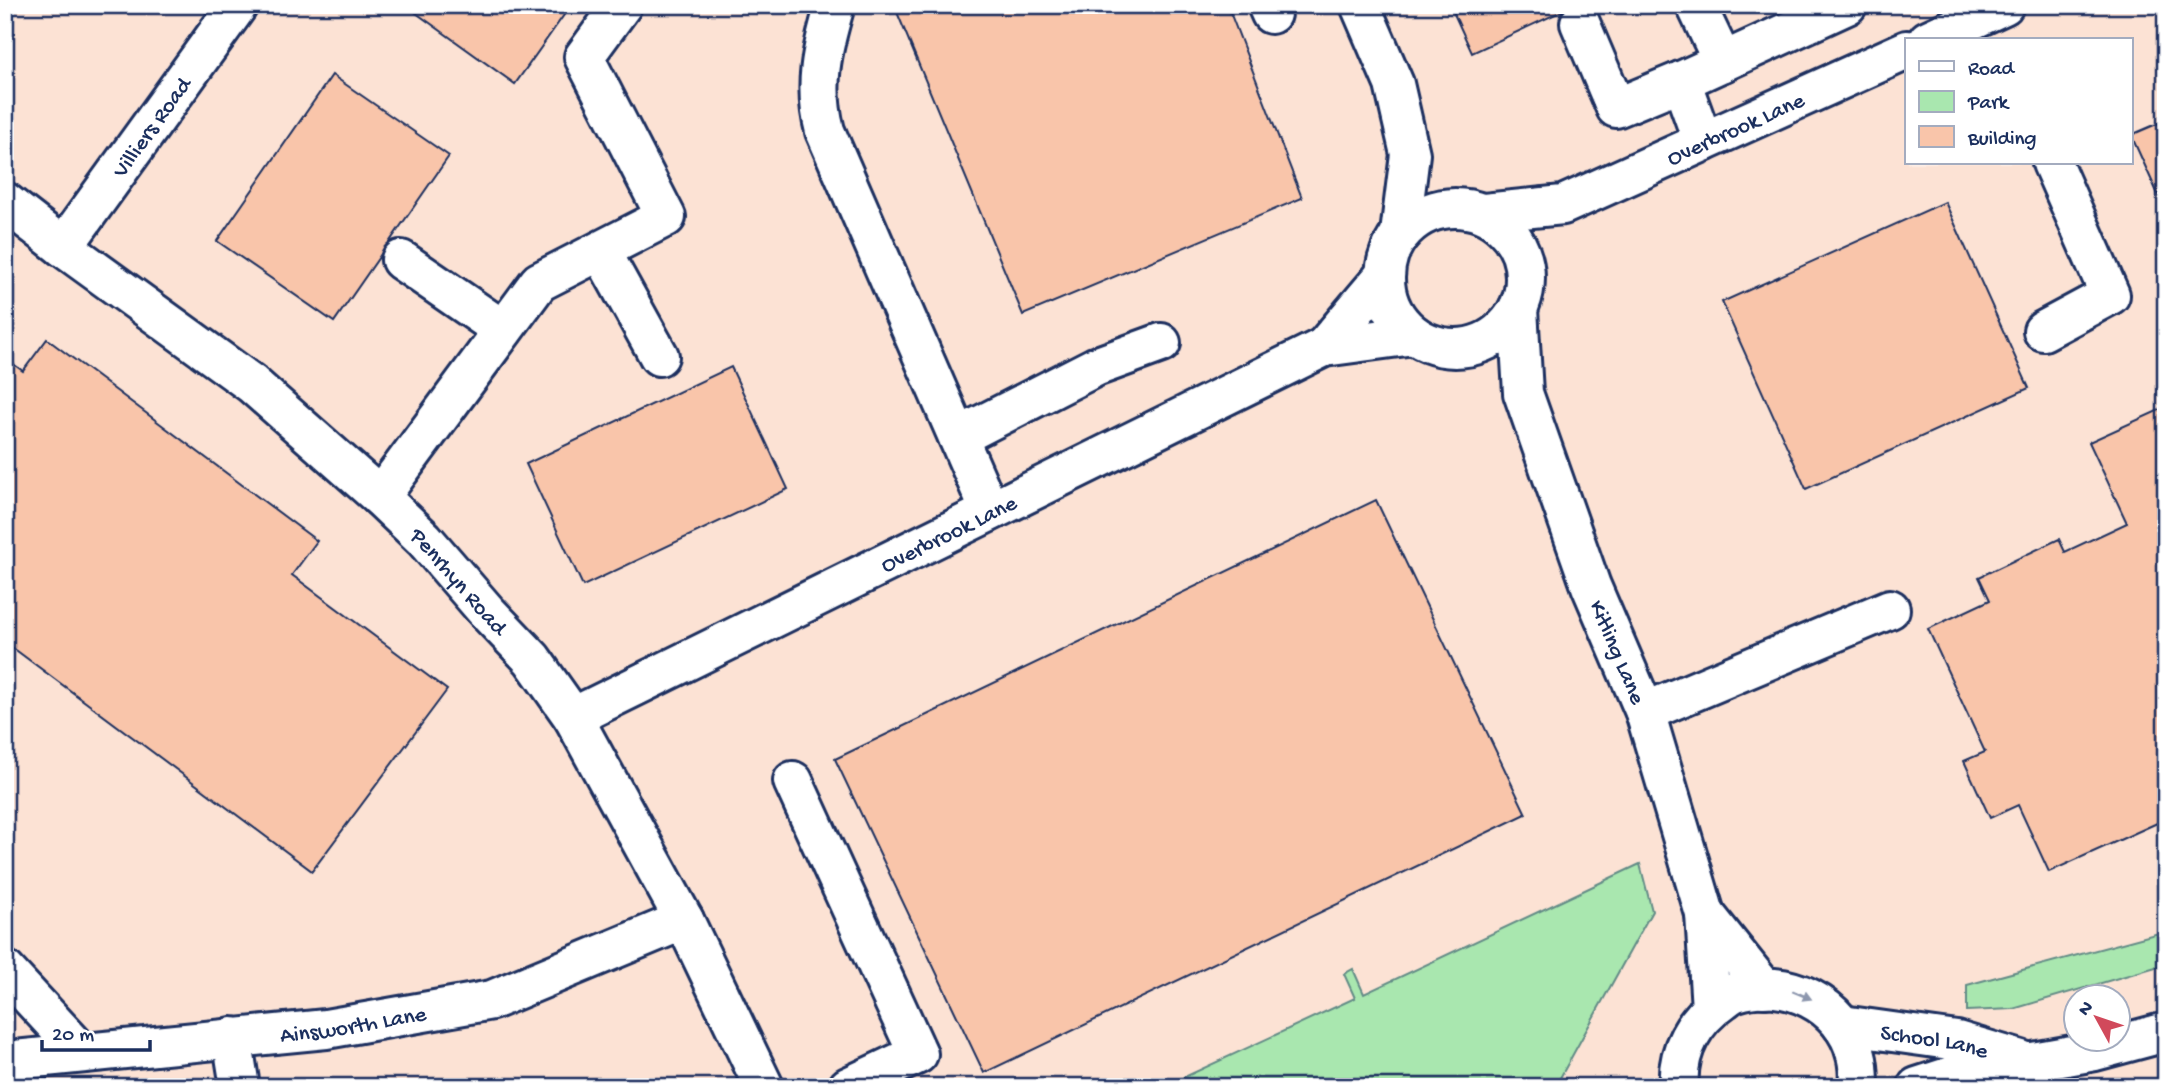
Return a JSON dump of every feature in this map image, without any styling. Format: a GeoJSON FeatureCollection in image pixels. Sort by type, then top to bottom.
{"type":"FeatureCollection","features":[{"type":"Feature","properties":{"kind":"street","name":"Villiers Road"},"geometry":{"type":"LineString","coordinates":[[63,247],[238,5]]}},
{"type":"Feature","properties":{"kind":"street"},"geometry":{"type":"LineString","coordinates":[[380,496],[538,282],[666,217],[584,57],[622,5]]}},
{"type":"Feature","properties":{"kind":"street"},"geometry":{"type":"LineString","coordinates":[[835,5],[824,41],[818,86],[820,113],[825,131],[990,512]]}},
{"type":"Feature","properties":{"kind":"street"},"geometry":{"type":"LineString","coordinates":[[1360,5],[1394,84],[1410,154],[1400,234]]}},
{"type":"Feature","properties":{"kind":"street"},"geometry":{"type":"LineString","coordinates":[[1696,5],[1723,62]]}},
{"type":"Feature","properties":{"kind":"street"},"geometry":{"type":"LineString","coordinates":[[1580,23],[1616,108],[1847,5]]}},
{"type":"Feature","properties":{"kind":"street"},"geometry":{"type":"LineString","coordinates":[[1935,38],[1996,20]]}},
{"type":"Feature","properties":{"kind":"street","name":"Overbrook Lane"},"geometry":{"type":"LineString","coordinates":[[1472,211],[1563,205],[1905,51]]}},
{"type":"Feature","properties":{"kind":"street"},"geometry":{"type":"LineString","coordinates":[[1681,81],[1703,142]]}},
{"type":"Feature","properties":{"kind":"street"},"geometry":{"type":"LineString","coordinates":[[1410,154],[1472,211],[1503,227],[1517,245],[1525,267],[1525,289],[1518,309],[1504,328],[1485,342],[1462,348],[1429,344],[1414,335],[1398,319],[1388,299],[1384,276],[1389,254],[1400,234],[1418,219],[1438,210],[1472,211]]}},
{"type":"Feature","properties":{"kind":"street"},"geometry":{"type":"LineString","coordinates":[[2043,331],[2110,295],[2052,164]]}},
{"type":"Feature","properties":{"kind":"street","name":"Penrhyn Road"},"geometry":{"type":"LineString","coordinates":[[5,202],[252,383],[424,538],[487,612],[532,659],[573,717],[684,919],[764,1087]]}},
{"type":"Feature","properties":{"kind":"street"},"geometry":{"type":"LineString","coordinates":[[1525,267],[1563,205]]}},
{"type":"Feature","properties":{"kind":"street"},"geometry":{"type":"LineString","coordinates":[[601,251],[659,356]]}},
{"type":"Feature","properties":{"kind":"street"},"geometry":{"type":"LineString","coordinates":[[401,260],[503,330]]}},
{"type":"Feature","properties":{"kind":"street","name":"Overbrook Lane"},"geometry":{"type":"LineString","coordinates":[[1324,347],[1384,276]]}},
{"type":"Feature","properties":{"kind":"street","name":"Kitling Lane"},"geometry":{"type":"LineString","coordinates":[[1518,309],[1523,393],[1591,586],[1644,712],[1705,914],[1711,1009]]}},
{"type":"Feature","properties":{"kind":"street","name":"Overbrook Lane"},"geometry":{"type":"LineString","coordinates":[[573,717],[1324,347],[1414,335]]}},
{"type":"Feature","properties":{"kind":"street"},"geometry":{"type":"LineString","coordinates":[[958,437],[1094,367],[1161,343]]}},
{"type":"Feature","properties":{"kind":"street"},"geometry":{"type":"LineString","coordinates":[[1462,348],[1523,393]]}},
{"type":"Feature","properties":{"kind":"street"},"geometry":{"type":"LineString","coordinates":[[1644,712],[1890,609]]}},
{"type":"Feature","properties":{"kind":"street"},"geometry":{"type":"LineString","coordinates":[[793,781],[918,1054],[848,1087]]}},
{"type":"Feature","properties":{"kind":"street","name":"Kitling Lane"},"geometry":{"type":"LineString","coordinates":[[1705,914],[1764,988]]}},
{"type":"Feature","properties":{"kind":"street","name":"Ainsworth Lane"},"geometry":{"type":"LineString","coordinates":[[5,1061],[326,1028],[492,1000],[684,919]]}},
{"type":"Feature","properties":{"kind":"street"},"geometry":{"type":"LineString","coordinates":[[5,970],[82,1053]]}},
{"type":"Feature","properties":{"kind":"street"},"geometry":{"type":"LineString","coordinates":[[1678,1085],[1681,1055],[1692,1030],[1711,1009],[1735,992],[1764,988],[1794,991],[1812,999],[1821,1004],[1842,1025],[1856,1054],[1859,1087]]}},
{"type":"Feature","properties":{"kind":"street","name":"School Lane"},"geometry":{"type":"LineString","coordinates":[[1842,1025],[1957,1041],[2026,1062]]}},
{"type":"Feature","properties":{"kind":"street","name":"School Lane"},"geometry":{"type":"LineString","coordinates":[[1917,1087],[1948,1077],[2095,1051],[2166,1032]]}},
{"type":"Feature","properties":{"kind":"street"},"geometry":{"type":"LineString","coordinates":[[232,1037],[240,1087]]}},
{"type":"Feature","properties":{"kind":"shaded area"},"geometry":{"type":"Polygon","coordinates":[[[5,5],[2166,5],[2166,1087],[5,1087],[5,5]]]}},
{"type":"Feature","properties":{"kind":"green space"},"geometry":{"type":"Polygon","coordinates":[[[1640,864],[1652,911],[1555,1087],[1163,1087],[1355,998],[1344,974],[1353,969],[1364,994],[1640,864]]]}},
{"type":"Feature","properties":{"kind":"green space"},"geometry":{"type":"Polygon","coordinates":[[[2166,931],[2166,964],[2098,984],[2062,984],[2062,995],[2013,1009],[1967,1011],[1967,985],[2166,931]]]}},
{"type":"Feature","properties":{"kind":"building"},"geometry":{"type":"Polygon","coordinates":[[[405,5],[571,5],[515,84],[405,5]]]}},
{"type":"Feature","properties":{"kind":"building"},"geometry":{"type":"Polygon","coordinates":[[[894,5],[1231,5],[1228,7],[1302,198],[1023,315],[894,5]]]}},
{"type":"Feature","properties":{"kind":"building"},"geometry":{"type":"Polygon","coordinates":[[[1450,5],[1575,5],[1472,53],[1450,5]]]}},
{"type":"Feature","properties":{"kind":"building"},"geometry":{"type":"Polygon","coordinates":[[[332,75],[449,156],[334,322],[217,241],[332,75]]]}},
{"type":"Feature","properties":{"kind":"building"},"geometry":{"type":"Polygon","coordinates":[[[2166,120],[2166,212],[2132,137],[2132,135],[2166,120]]]}},
{"type":"Feature","properties":{"kind":"building"},"geometry":{"type":"Polygon","coordinates":[[[1945,202],[2029,388],[1806,489],[1722,302],[1945,202]]]}},
{"type":"Feature","properties":{"kind":"building"},"geometry":{"type":"Polygon","coordinates":[[[47,339],[317,541],[292,575],[447,690],[312,871],[5,642],[5,358],[23,371],[47,339]]]}},
{"type":"Feature","properties":{"kind":"building"},"geometry":{"type":"Polygon","coordinates":[[[731,367],[788,489],[583,586],[526,464],[731,367]]]}},
{"type":"Feature","properties":{"kind":"building"},"geometry":{"type":"Polygon","coordinates":[[[2166,407],[2166,819],[2049,872],[2018,805],[1990,818],[1964,761],[1985,752],[1928,629],[1990,600],[1979,577],[2059,539],[2065,552],[2127,523],[2089,442],[2166,407]]]}},
{"type":"Feature","properties":{"kind":"building"},"geometry":{"type":"Polygon","coordinates":[[[1376,500],[1526,814],[984,1073],[835,759],[1376,500]]]}}]}
